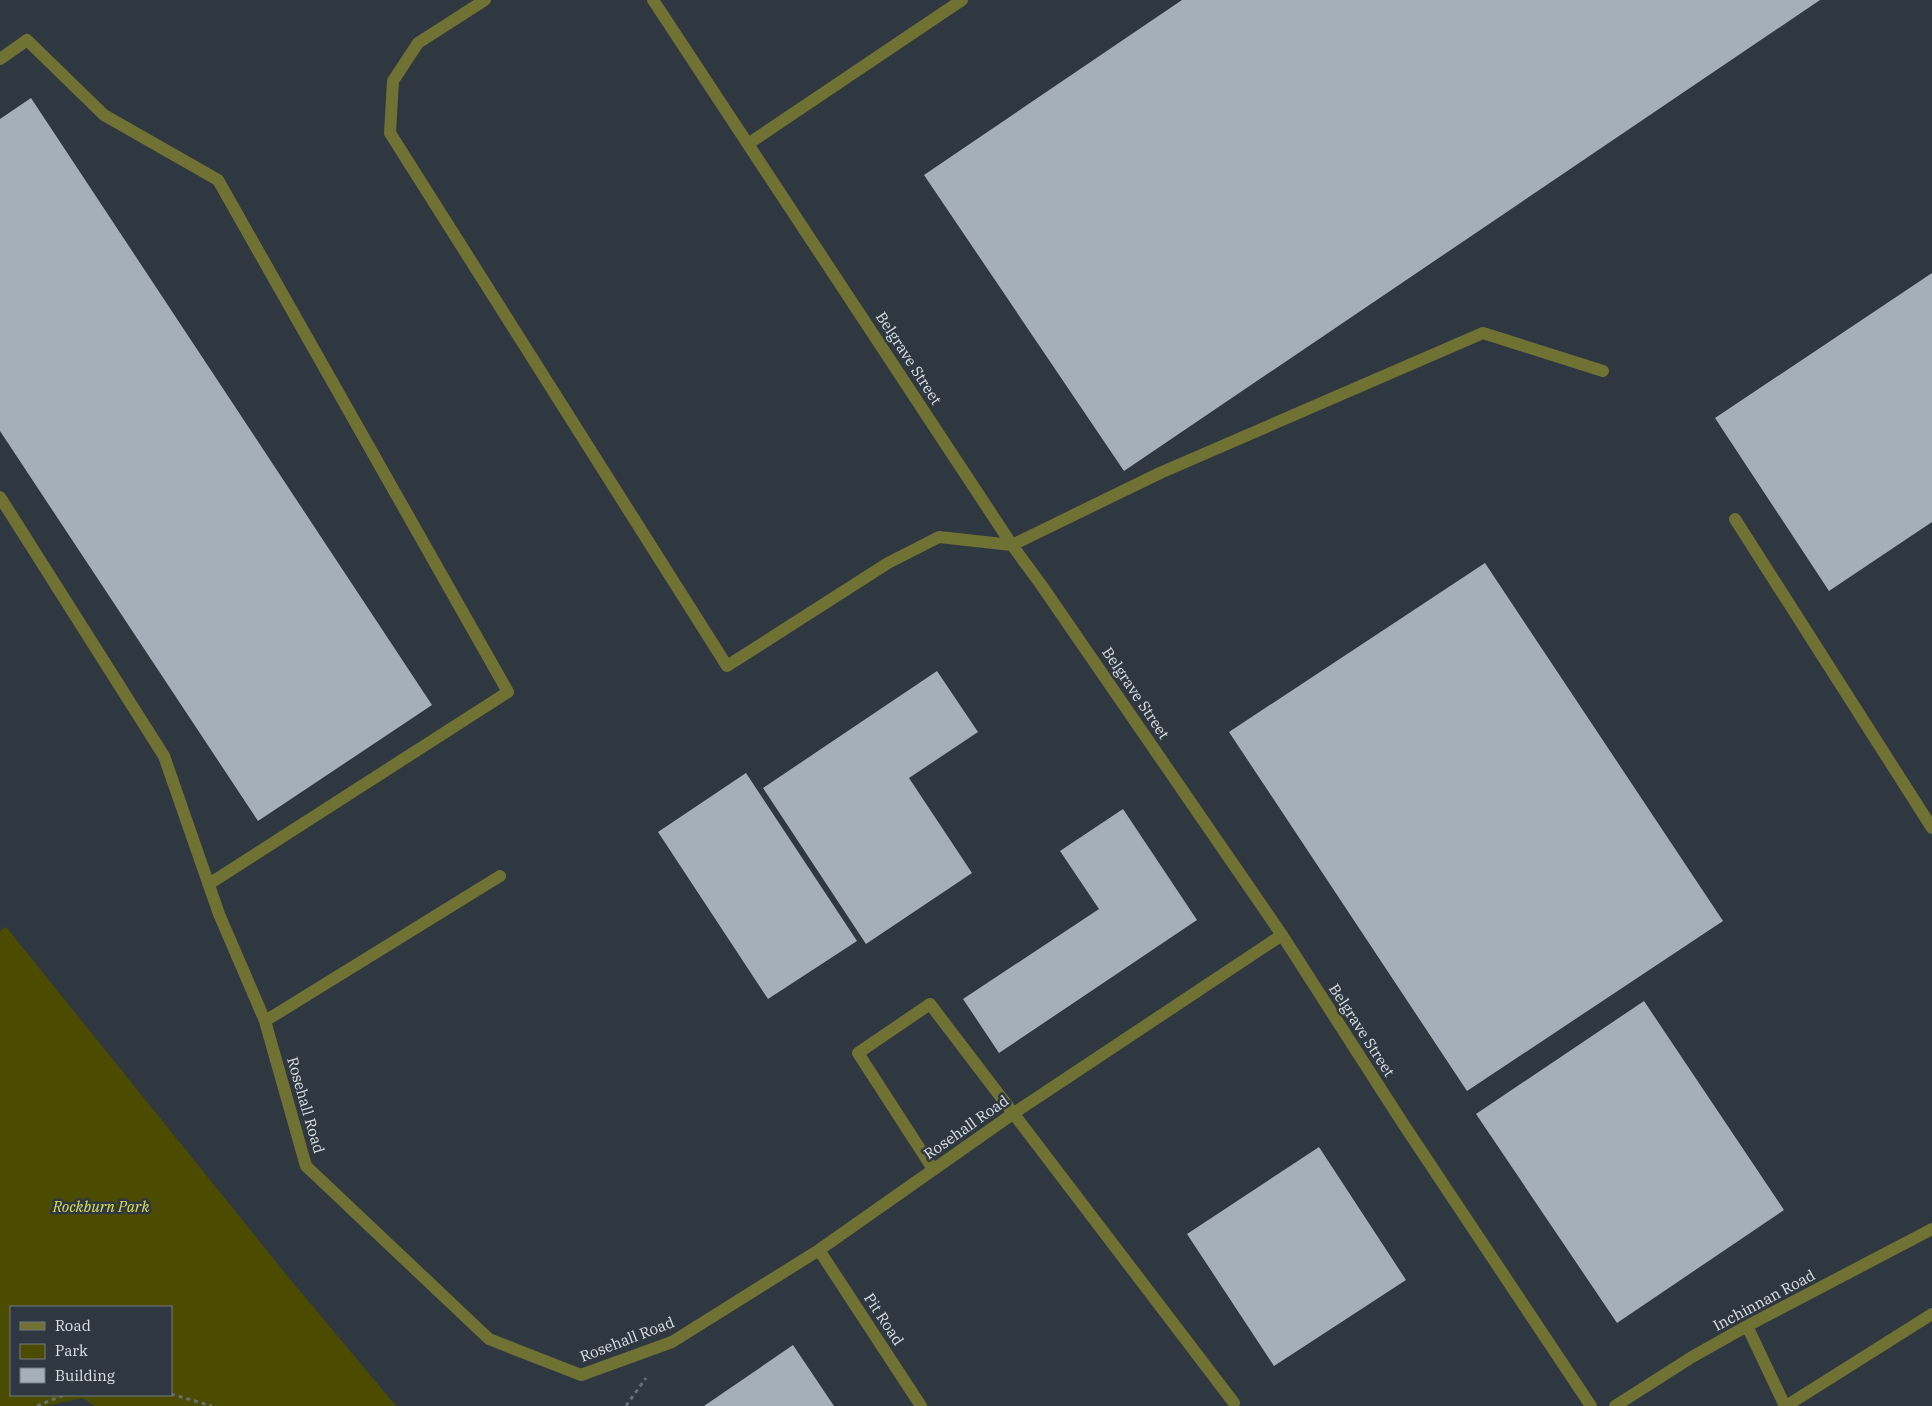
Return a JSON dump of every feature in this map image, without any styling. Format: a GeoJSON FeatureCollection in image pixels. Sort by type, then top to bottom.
{"type":"FeatureCollection","features":[{"type":"Feature","properties":{"kind":"street"},"geometry":{"type":"LineString","coordinates":[[484,0],[418,43],[393,81],[390,133],[727,666],[888,563],[939,537],[1012,545],[1160,473],[1483,333],[1603,371]]}},
{"type":"Feature","properties":{"kind":"street","name":"Belgrave Street"},"geometry":{"type":"LineString","coordinates":[[653,0],[1012,545],[1282,935],[1402,1122],[1591,1406]]}},
{"type":"Feature","properties":{"kind":"street"},"geometry":{"type":"LineString","coordinates":[[748,144],[962,0]]}},
{"type":"Feature","properties":{"kind":"street"},"geometry":{"type":"LineString","coordinates":[[0,59],[27,40],[104,115],[218,180],[508,692],[209,884]]}},
{"type":"Feature","properties":{"kind":"street","name":"Rosehall Road"},"geometry":{"type":"LineString","coordinates":[[0,497],[164,756],[219,914],[264,1021],[306,1166],[489,1339],[581,1374],[672,1342],[819,1250],[1014,1113],[1282,935]]}},
{"type":"Feature","properties":{"kind":"street"},"geometry":{"type":"LineString","coordinates":[[1735,519],[1932,828]]}},
{"type":"Feature","properties":{"kind":"street"},"geometry":{"type":"LineString","coordinates":[[264,1021],[500,876]]}},
{"type":"Feature","properties":{"kind":"street"},"geometry":{"type":"LineString","coordinates":[[933,1169],[858,1053],[930,1004],[1234,1403]]}},
{"type":"Feature","properties":{"kind":"street","name":"Inchinnan Road"},"geometry":{"type":"LineString","coordinates":[[1615,1406],[1692,1357],[1747,1326],[1932,1229]]}},
{"type":"Feature","properties":{"kind":"street","name":"Pit Road"},"geometry":{"type":"LineString","coordinates":[[819,1250],[922,1406]]}},
{"type":"Feature","properties":{"kind":"street"},"geometry":{"type":"LineString","coordinates":[[1747,1326],[1786,1406],[1932,1314]]}},
{"type":"Feature","properties":{"kind":"path"},"geometry":{"type":"LineString","coordinates":[[172,1394],[212,1406]]}},
{"type":"Feature","properties":{"kind":"path"},"geometry":{"type":"LineString","coordinates":[[37,1406],[62,1396]]}},
{"type":"Feature","properties":{"kind":"green space","name":"Rockburn Park"},"geometry":{"type":"Polygon","coordinates":[[[6,927],[289,1278],[396,1406],[95,1406],[82,1398],[46,1406],[0,1406],[0,931],[6,927]]]}},
{"type":"Feature","properties":{"kind":"building"},"geometry":{"type":"Polygon","coordinates":[[[1182,0],[1820,0],[1124,471],[924,175],[1182,0]]]}},
{"type":"Feature","properties":{"kind":"building"},"geometry":{"type":"Polygon","coordinates":[[[31,98],[432,705],[258,821],[0,431],[0,119],[31,98]]]}},
{"type":"Feature","properties":{"kind":"building"},"geometry":{"type":"Polygon","coordinates":[[[1932,273],[1932,522],[1829,591],[1715,418],[1932,273]]]}},
{"type":"Feature","properties":{"kind":"building"},"geometry":{"type":"Polygon","coordinates":[[[1485,563],[1723,921],[1467,1091],[1229,732],[1485,563]]]}},
{"type":"Feature","properties":{"kind":"building"},"geometry":{"type":"Polygon","coordinates":[[[937,671],[978,732],[909,778],[972,873],[866,944],[763,788],[937,671]]]}},
{"type":"Feature","properties":{"kind":"building"},"geometry":{"type":"Polygon","coordinates":[[[746,773],[857,941],[768,999],[658,832],[746,773]]]}},
{"type":"Feature","properties":{"kind":"building"},"geometry":{"type":"Polygon","coordinates":[[[1123,809],[1197,920],[999,1053],[963,999],[1099,909],[1060,851],[1123,809]]]}},
{"type":"Feature","properties":{"kind":"building"},"geometry":{"type":"Polygon","coordinates":[[[1644,1001],[1784,1210],[1617,1323],[1476,1114],[1644,1001]]]}},
{"type":"Feature","properties":{"kind":"building"},"geometry":{"type":"Polygon","coordinates":[[[1319,1147],[1406,1280],[1274,1366],[1187,1234],[1319,1147]]]}},
{"type":"Feature","properties":{"kind":"building"},"geometry":{"type":"Polygon","coordinates":[[[793,1345],[834,1406],[704,1406],[793,1345]]]}}]}
